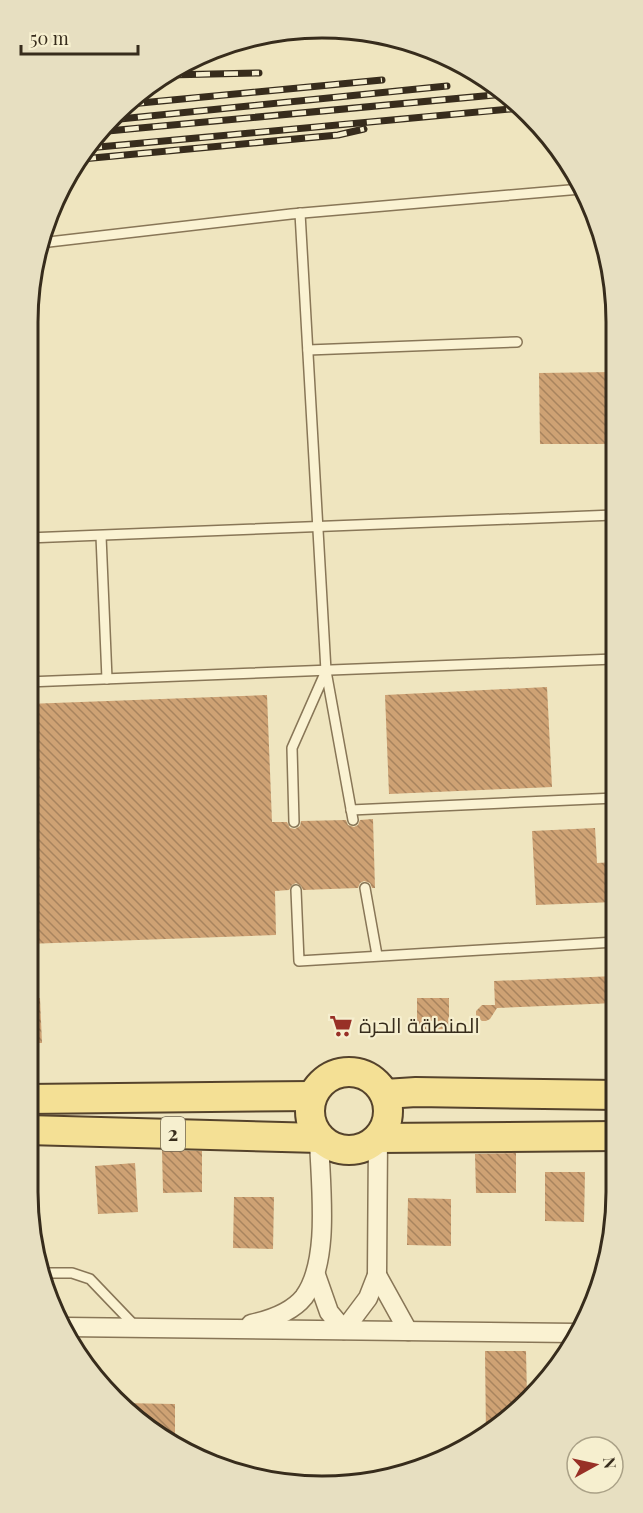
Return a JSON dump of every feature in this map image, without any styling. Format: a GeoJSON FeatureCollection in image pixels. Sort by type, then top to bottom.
{"type":"FeatureCollection","features":[{"type":"Feature","properties":{"kind":"main road"},"geometry":{"type":"LineString","coordinates":[[355,1071],[378,1083],[385,1094],[388,1110],[386,1125],[378,1138],[366,1147],[354,1151],[341,1150],[329,1146],[319,1138],[312,1125],[309,1111],[312,1096],[324,1081],[341,1072],[355,1071]]}},
{"type":"Feature","properties":{"kind":"main road"},"geometry":{"type":"LineString","coordinates":[[385,1094],[416,1092],[606,1095]]}},
{"type":"Feature","properties":{"kind":"main road"},"geometry":{"type":"LineString","coordinates":[[38,1098],[312,1096]]}},
{"type":"Feature","properties":{"kind":"main road","name":"2"},"geometry":{"type":"LineString","coordinates":[[38,1130],[319,1138]]}},
{"type":"Feature","properties":{"kind":"main road"},"geometry":{"type":"LineString","coordinates":[[378,1138],[606,1136]]}},
{"type":"Feature","properties":{"kind":"street"},"geometry":{"type":"LineString","coordinates":[[232,1329],[285,1312],[303,1298],[316,1275],[322,1245],[319,1138]]}},
{"type":"Feature","properties":{"kind":"street"},"geometry":{"type":"LineString","coordinates":[[344,1330],[368,1298],[377,1275],[378,1138]]}},
{"type":"Feature","properties":{"kind":"street"},"geometry":{"type":"LineString","coordinates":[[316,1275],[329,1312],[344,1330]]}},
{"type":"Feature","properties":{"kind":"street"},"geometry":{"type":"LineString","coordinates":[[377,1275],[408,1331]]}},
{"type":"Feature","properties":{"kind":"street"},"geometry":{"type":"LineString","coordinates":[[73,1327],[568,1333]]}},
{"type":"Feature","properties":{"kind":"lane"},"geometry":{"type":"LineString","coordinates":[[49,242],[300,213],[572,190]]}},
{"type":"Feature","properties":{"kind":"lane"},"geometry":{"type":"LineString","coordinates":[[300,213],[326,671],[353,820]]}},
{"type":"Feature","properties":{"kind":"lane"},"geometry":{"type":"LineString","coordinates":[[308,350],[517,342]]}},
{"type":"Feature","properties":{"kind":"lane"},"geometry":{"type":"LineString","coordinates":[[38,538],[606,515]]}},
{"type":"Feature","properties":{"kind":"lane"},"geometry":{"type":"LineString","coordinates":[[101,536],[107,679]]}},
{"type":"Feature","properties":{"kind":"lane"},"geometry":{"type":"LineString","coordinates":[[38,682],[606,659]]}},
{"type":"Feature","properties":{"kind":"lane"},"geometry":{"type":"LineString","coordinates":[[294,822],[292,748],[326,671]]}},
{"type":"Feature","properties":{"kind":"lane"},"geometry":{"type":"LineString","coordinates":[[351,810],[606,798]]}},
{"type":"Feature","properties":{"kind":"lane"},"geometry":{"type":"LineString","coordinates":[[365,888],[377,955]]}},
{"type":"Feature","properties":{"kind":"lane"},"geometry":{"type":"LineString","coordinates":[[296,890],[299,961],[606,942]]}},
{"type":"Feature","properties":{"kind":"lane"},"geometry":{"type":"LineString","coordinates":[[50,1273],[72,1273],[90,1279],[137,1328]]}},
{"type":"Feature","properties":{"kind":"building"},"geometry":{"type":"Polygon","coordinates":[[[606,372],[606,444],[540,444],[539,373],[606,372]]]}},
{"type":"Feature","properties":{"kind":"building"},"geometry":{"type":"Polygon","coordinates":[[[547,687],[552,787],[389,794],[385,695],[547,687]]]}},
{"type":"Feature","properties":{"kind":"building"},"geometry":{"type":"Polygon","coordinates":[[[267,695],[272,822],[287,822],[290,828],[295,829],[300,826],[301,821],[346,820],[348,825],[354,827],[360,820],[373,819],[375,888],[364,881],[358,888],[303,890],[296,883],[289,890],[275,891],[276,935],[38,944],[38,704],[267,695]]]}},
{"type":"Feature","properties":{"kind":"building"},"geometry":{"type":"Polygon","coordinates":[[[595,828],[597,863],[606,862],[606,902],[536,905],[532,831],[595,828]]]}},
{"type":"Feature","properties":{"kind":"building"},"geometry":{"type":"Polygon","coordinates":[[[606,976],[606,1003],[497,1008],[490,1019],[482,1021],[476,1015],[476,1011],[482,1005],[495,1005],[494,981],[606,976]]]}},
{"type":"Feature","properties":{"kind":"building"},"geometry":{"type":"Polygon","coordinates":[[[38,998],[40,998],[42,1043],[38,1043],[38,998]]]}},
{"type":"Feature","properties":{"kind":"building"},"geometry":{"type":"Polygon","coordinates":[[[417,998],[449,998],[449,1034],[417,1034],[417,998]]]}},
{"type":"Feature","properties":{"kind":"building"},"geometry":{"type":"Polygon","coordinates":[[[162,1150],[202,1151],[202,1192],[163,1193],[162,1150]]]}},
{"type":"Feature","properties":{"kind":"building"},"geometry":{"type":"Polygon","coordinates":[[[516,1153],[516,1193],[476,1193],[475,1154],[516,1153]]]}},
{"type":"Feature","properties":{"kind":"building"},"geometry":{"type":"Polygon","coordinates":[[[135,1163],[138,1212],[98,1214],[95,1166],[135,1163]]]}},
{"type":"Feature","properties":{"kind":"building"},"geometry":{"type":"Polygon","coordinates":[[[545,1172],[585,1172],[584,1222],[545,1221],[545,1172]]]}},
{"type":"Feature","properties":{"kind":"building"},"geometry":{"type":"Polygon","coordinates":[[[234,1197],[274,1197],[273,1249],[233,1248],[234,1197]]]}},
{"type":"Feature","properties":{"kind":"building"},"geometry":{"type":"Polygon","coordinates":[[[408,1198],[451,1199],[451,1246],[407,1245],[408,1198]]]}},
{"type":"Feature","properties":{"kind":"building"},"geometry":{"type":"Polygon","coordinates":[[[485,1351],[526,1351],[527,1387],[486,1423],[485,1351]]]}},
{"type":"Feature","properties":{"kind":"building"},"geometry":{"type":"Polygon","coordinates":[[[132,1403],[175,1404],[175,1435],[132,1403]]]}},
{"type":"Feature","properties":{"kind":"railway"},"geometry":{"type":"LineString","coordinates":[[182,75],[259,73]]}},
{"type":"Feature","properties":{"kind":"railway"},"geometry":{"type":"LineString","coordinates":[[140,103],[382,80]]}},
{"type":"Feature","properties":{"kind":"railway"},"geometry":{"type":"LineString","coordinates":[[123,119],[447,86]]}},
{"type":"Feature","properties":{"kind":"railway"},"geometry":{"type":"LineString","coordinates":[[111,131],[493,95]]}},
{"type":"Feature","properties":{"kind":"railway"},"geometry":{"type":"LineString","coordinates":[[98,147],[510,109]]}},
{"type":"Feature","properties":{"kind":"railway"},"geometry":{"type":"LineString","coordinates":[[89,158],[338,135],[364,129]]}},
{"type":"Feature","properties":{"kind":"place","name":"المنطقة الحرة"},"geometry":{"type":"Point","coordinates":[341,1026]}}]}
